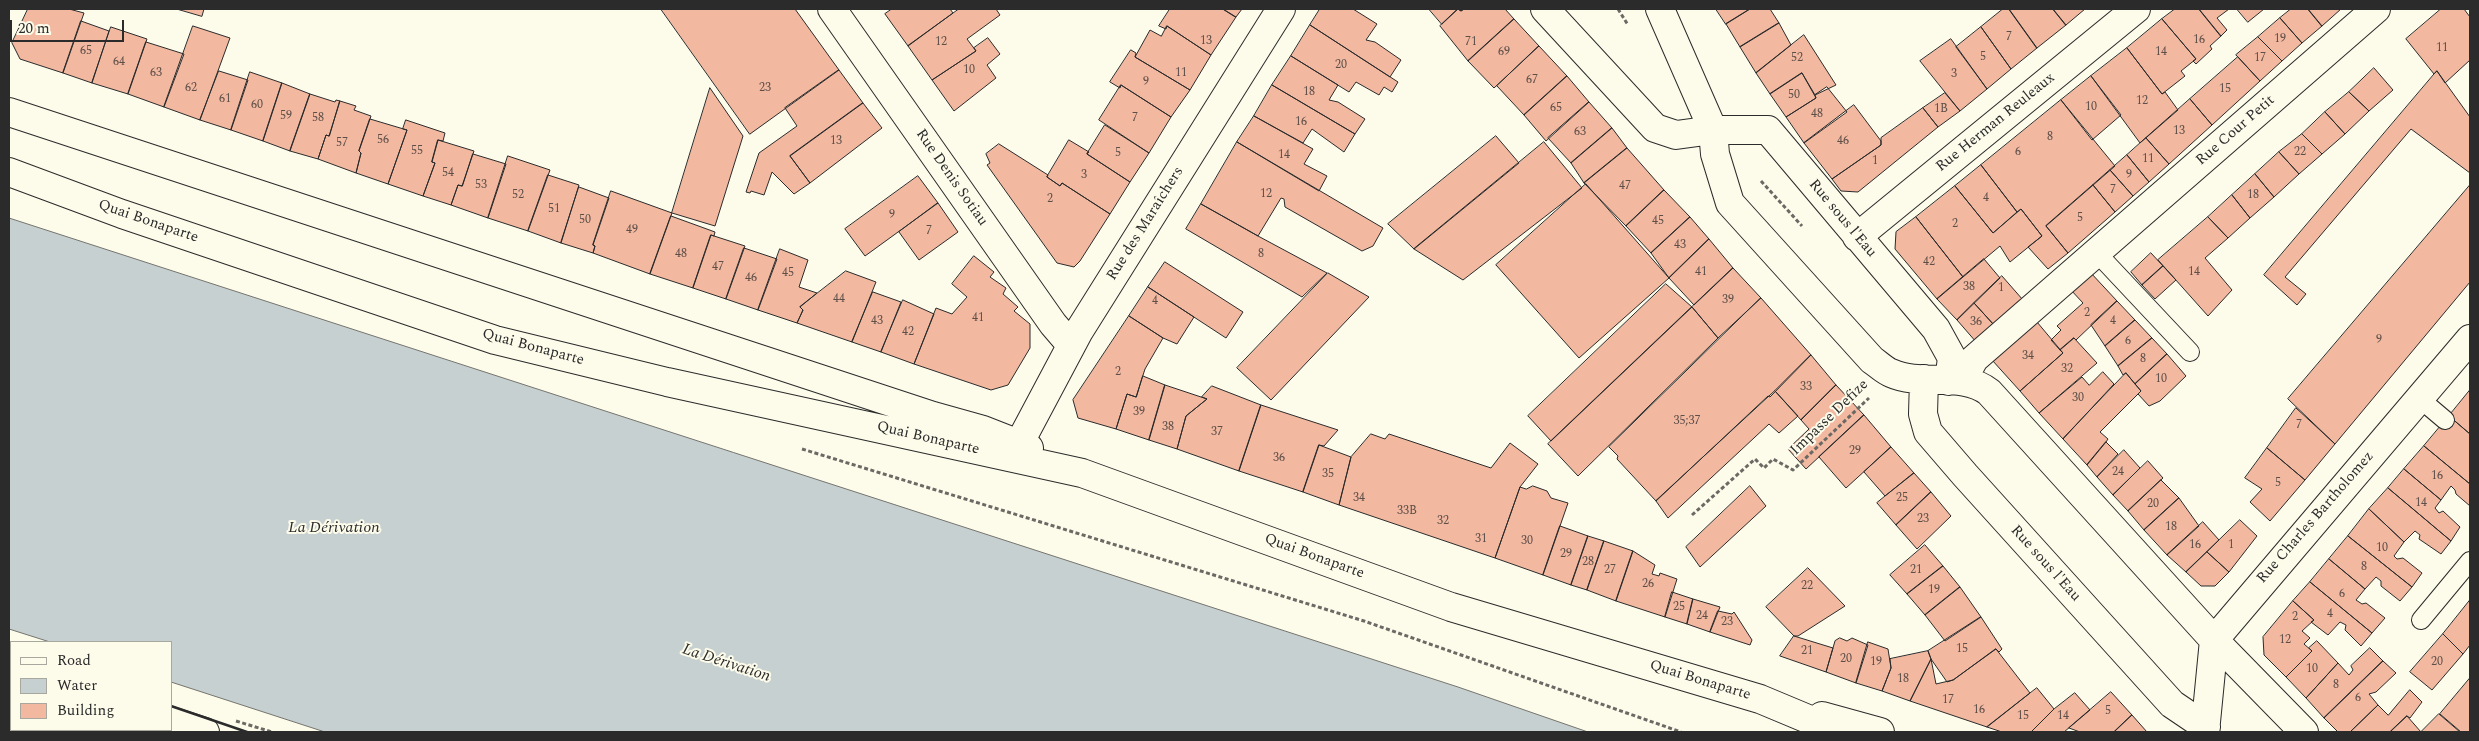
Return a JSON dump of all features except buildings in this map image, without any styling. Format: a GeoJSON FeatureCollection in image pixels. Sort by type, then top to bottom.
{"type":"FeatureCollection","features":[{"type":"Feature","properties":{"kind":"street","name":"Rue Denis Sotiau"},"geometry":{"type":"LineString","coordinates":[[832,9],[1053,324],[1071,345]]}},
{"type":"Feature","properties":{"kind":"street","name":"Rue des Maraîchers"},"geometry":{"type":"LineString","coordinates":[[1020,444],[1071,345],[1280,9]]}},
{"type":"Feature","properties":{"kind":"street","name":"Rue sous l'Eau"},"geometry":{"type":"LineString","coordinates":[[1545,9],[1655,128],[1676,134],[1713,130],[1768,130],[1936,329],[1952,358],[1945,380],[1923,414],[1928,432],[2172,704],[2206,730]]}},
{"type":"Feature","properties":{"kind":"street"},"geometry":{"type":"LineString","coordinates":[[1660,9],[1713,130],[1715,154],[1730,203],[1872,360],[1891,374],[1982,386],[1989,392],[2214,640],[2304,732]]}},
{"type":"Feature","properties":{"kind":"street","name":"Rue Herman Reuleaux"},"geometry":{"type":"LineString","coordinates":[[1857,237],[2136,9]]}},
{"type":"Feature","properties":{"kind":"street","name":"Rue Cour Petit"},"geometry":{"type":"LineString","coordinates":[[1945,380],[1974,359],[2097,254],[2376,9]]}},
{"type":"Feature","properties":{"kind":"street"},"geometry":{"type":"LineString","coordinates":[[9,112],[402,243],[1020,444],[1082,473]]}},
{"type":"Feature","properties":{"kind":"street","name":"Quai Bonaparte"},"geometry":{"type":"LineString","coordinates":[[9,172],[122,214],[495,340],[668,382],[1082,473],[1451,607],[1760,700],[1839,732]]}},
{"type":"Feature","properties":{"kind":"street","name":"Rue Charles Bartholomez"},"geometry":{"type":"LineString","coordinates":[[2214,640],[2470,339]]}},
{"type":"Feature","properties":{"kind":"street","name":"Rue sous l'Eau"},"geometry":{"type":"LineString","coordinates":[[2206,730],[2214,640]]}},
{"type":"Feature","properties":{"kind":"street"},"geometry":{"type":"LineString","coordinates":[[1760,700],[1880,732]]}},
{"type":"Feature","properties":{"kind":"street"},"geometry":{"type":"LineString","coordinates":[[172,721],[205,732]]}},
{"type":"Feature","properties":{"kind":"lane"},"geometry":{"type":"LineString","coordinates":[[2097,254],[2190,352]]}},
{"type":"Feature","properties":{"kind":"lane"},"geometry":{"type":"LineString","coordinates":[[2419,398],[2445,420]]}},
{"type":"Feature","properties":{"kind":"lane"},"geometry":{"type":"LineString","coordinates":[[2421,620],[2470,561]]}},
{"type":"Feature","properties":{"kind":"path","name":"Impasse Defize"},"geometry":{"type":"LineString","coordinates":[[1692,515],[1755,459],[1764,468],[1773,459],[1793,470],[1859,409],[1891,374]]}},
{"type":"Feature","properties":{"kind":"path"},"geometry":{"type":"LineString","coordinates":[[794,446],[1364,621],[1681,732]]}},
{"type":"Feature","properties":{"kind":"path"},"geometry":{"type":"LineString","coordinates":[[246,724],[272,732]]}},
{"type":"Feature","properties":{"kind":"water","name":"La Dérivation"},"geometry":{"type":"Polygon","coordinates":[[[9,218],[1458,687],[1588,732],[325,732],[172,682],[172,641],[47,641],[9,629],[9,218]]]}},
{"type":"Feature","properties":{"kind":"wall"},"geometry":{"type":"LineString","coordinates":[[172,706],[247,732]]}}]}
